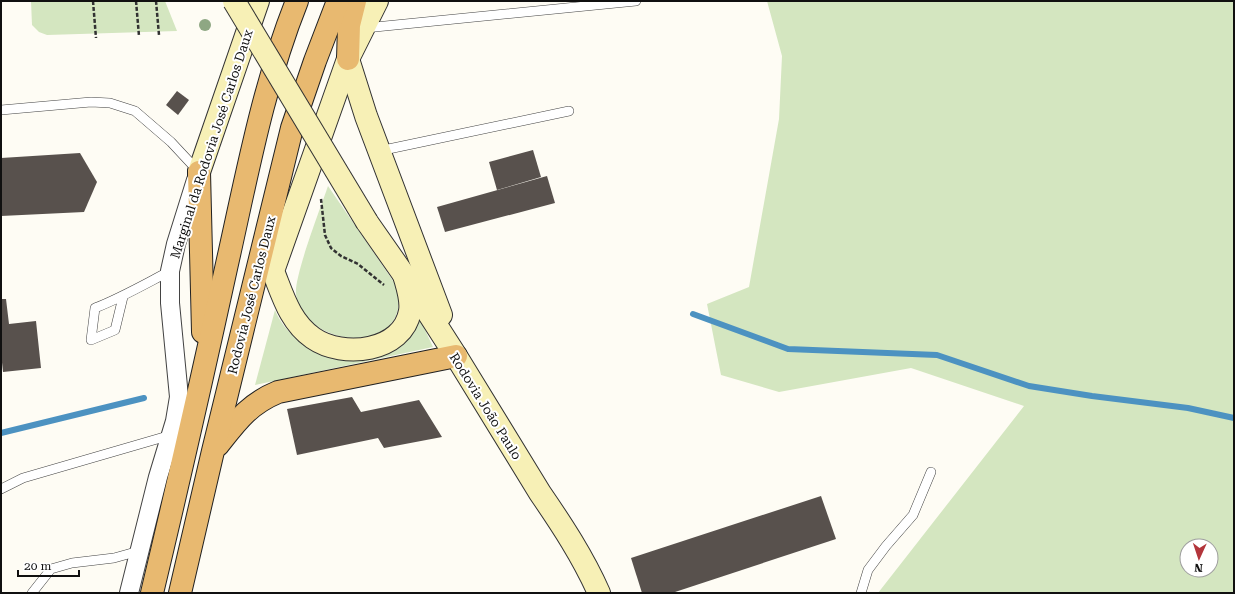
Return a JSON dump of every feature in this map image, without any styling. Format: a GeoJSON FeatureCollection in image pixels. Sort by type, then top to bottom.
{"type":"FeatureCollection","features":[{"type":"Feature","properties":{"kind":"highway","name":"Rodovia José Carlos Daux"},"geometry":{"type":"LineString","coordinates":[[152,593],[204,373],[258,122],[271,74],[297,1]]}},
{"type":"Feature","properties":{"kind":"highway","name":"Rodovia José Carlos Daux"},"geometry":{"type":"LineString","coordinates":[[182,589],[213,451],[292,128],[338,1]]}},
{"type":"Feature","properties":{"kind":"highway"},"geometry":{"type":"LineString","coordinates":[[348,59],[349,25],[355,1]]}},
{"type":"Feature","properties":{"kind":"highway"},"geometry":{"type":"LineString","coordinates":[[199,172],[204,373]]}},
{"type":"Feature","properties":{"kind":"highway"},"geometry":{"type":"LineString","coordinates":[[248,311],[273,271]]}},
{"type":"Feature","properties":{"kind":"highway"},"geometry":{"type":"LineString","coordinates":[[213,451],[236,422],[261,399],[278,392],[456,356]]}},
{"type":"Feature","properties":{"kind":"main road","name":"Rodovia João Paulo"},"geometry":{"type":"LineString","coordinates":[[234,1],[367,222],[404,274],[580,555],[599,593]]}},
{"type":"Feature","properties":{"kind":"main road","name":"Marginal da Rodovia José Carlos Daux"},"geometry":{"type":"LineString","coordinates":[[199,172],[258,1]]}},
{"type":"Feature","properties":{"kind":"main road"},"geometry":{"type":"LineString","coordinates":[[377,1],[348,59],[273,271],[291,314],[298,324],[314,339],[330,346],[353,350],[377,347],[398,334],[405,323],[410,310],[409,296],[404,274]]}},
{"type":"Feature","properties":{"kind":"main road"},"geometry":{"type":"LineString","coordinates":[[348,59],[379,152],[456,356]]}},
{"type":"Feature","properties":{"kind":"street","name":"Marginal da Rodovia José Carlos Daux"},"geometry":{"type":"LineString","coordinates":[[129,593],[179,397],[170,303],[170,271],[176,244],[199,172]]}},
{"type":"Feature","properties":{"kind":"lane"},"geometry":{"type":"LineString","coordinates":[[364,28],[636,1]]}},
{"type":"Feature","properties":{"kind":"lane"},"geometry":{"type":"LineString","coordinates":[[1,110],[91,102],[110,103],[135,111],[172,142],[199,172]]}},
{"type":"Feature","properties":{"kind":"lane"},"geometry":{"type":"LineString","coordinates":[[379,152],[569,111]]}},
{"type":"Feature","properties":{"kind":"lane"},"geometry":{"type":"LineString","coordinates":[[123,298],[115,330],[91,340],[95,308],[123,298],[170,271]]}},
{"type":"Feature","properties":{"kind":"lane"},"geometry":{"type":"LineString","coordinates":[[1,489],[23,478],[170,434]]}},
{"type":"Feature","properties":{"kind":"lane"},"geometry":{"type":"LineString","coordinates":[[861,593],[868,570],[886,546],[913,515],[932,472]]}},
{"type":"Feature","properties":{"kind":"lane"},"geometry":{"type":"LineString","coordinates":[[32,593],[51,569],[72,563],[114,558],[139,551]]}},
{"type":"Feature","properties":{"kind":"path"},"geometry":{"type":"LineString","coordinates":[[93,1],[96,38]]}},
{"type":"Feature","properties":{"kind":"path"},"geometry":{"type":"LineString","coordinates":[[136,1],[139,36]]}},
{"type":"Feature","properties":{"kind":"path"},"geometry":{"type":"LineString","coordinates":[[156,1],[159,35]]}},
{"type":"Feature","properties":{"kind":"path"},"geometry":{"type":"LineString","coordinates":[[320,192],[325,217],[325,235],[331,248],[341,256],[358,264],[392,292],[409,296]]}},
{"type":"Feature","properties":{"kind":"green space"},"geometry":{"type":"Polygon","coordinates":[[[31,1],[165,1],[177,31],[47,35],[39,32],[32,25],[31,1]]]}},
{"type":"Feature","properties":{"kind":"green space"},"geometry":{"type":"Polygon","coordinates":[[[767,1],[1234,1],[1234,593],[878,593],[1024,406],[911,368],[779,392],[721,375],[707,304],[749,287],[779,119],[782,56],[767,1]]]}},
{"type":"Feature","properties":{"kind":"green space"},"geometry":{"type":"Polygon","coordinates":[[[328,186],[398,288],[398,311],[388,326],[373,335],[354,338],[334,335],[316,326],[303,312],[296,294],[303,257],[328,186]]]}},
{"type":"Feature","properties":{"kind":"green space"},"geometry":{"type":"Polygon","coordinates":[[[275,310],[283,325],[298,339],[349,360],[365,359],[391,348],[412,332],[420,319],[433,347],[255,385],[275,310]]]}},
{"type":"Feature","properties":{"kind":"building"},"geometry":{"type":"Polygon","coordinates":[[[177,91],[189,100],[178,115],[166,105],[177,91]]]}},
{"type":"Feature","properties":{"kind":"building"},"geometry":{"type":"Polygon","coordinates":[[[533,150],[541,177],[497,190],[489,162],[533,150]]]}},
{"type":"Feature","properties":{"kind":"building"},"geometry":{"type":"Polygon","coordinates":[[[80,153],[97,182],[84,212],[1,216],[1,158],[80,153]]]}},
{"type":"Feature","properties":{"kind":"building"},"geometry":{"type":"Polygon","coordinates":[[[547,176],[555,203],[445,232],[437,207],[547,176]]]}},
{"type":"Feature","properties":{"kind":"building"},"geometry":{"type":"Polygon","coordinates":[[[1,299],[6,299],[9,324],[36,321],[41,368],[3,372],[1,353],[1,299]]]}},
{"type":"Feature","properties":{"kind":"building"},"geometry":{"type":"Polygon","coordinates":[[[352,397],[361,412],[419,400],[442,437],[384,448],[378,438],[297,455],[287,409],[352,397]]]}},
{"type":"Feature","properties":{"kind":"building"},"geometry":{"type":"Polygon","coordinates":[[[821,496],[836,539],[672,593],[642,593],[631,558],[821,496]]]}},
{"type":"Feature","properties":{"kind":"waterway"},"geometry":{"type":"LineString","coordinates":[[693,314],[788,349],[937,355],[1029,386],[1092,396],[1188,408],[1234,418]]}},
{"type":"Feature","properties":{"kind":"waterway"},"geometry":{"type":"LineString","coordinates":[[1,433],[144,398]]}}]}
